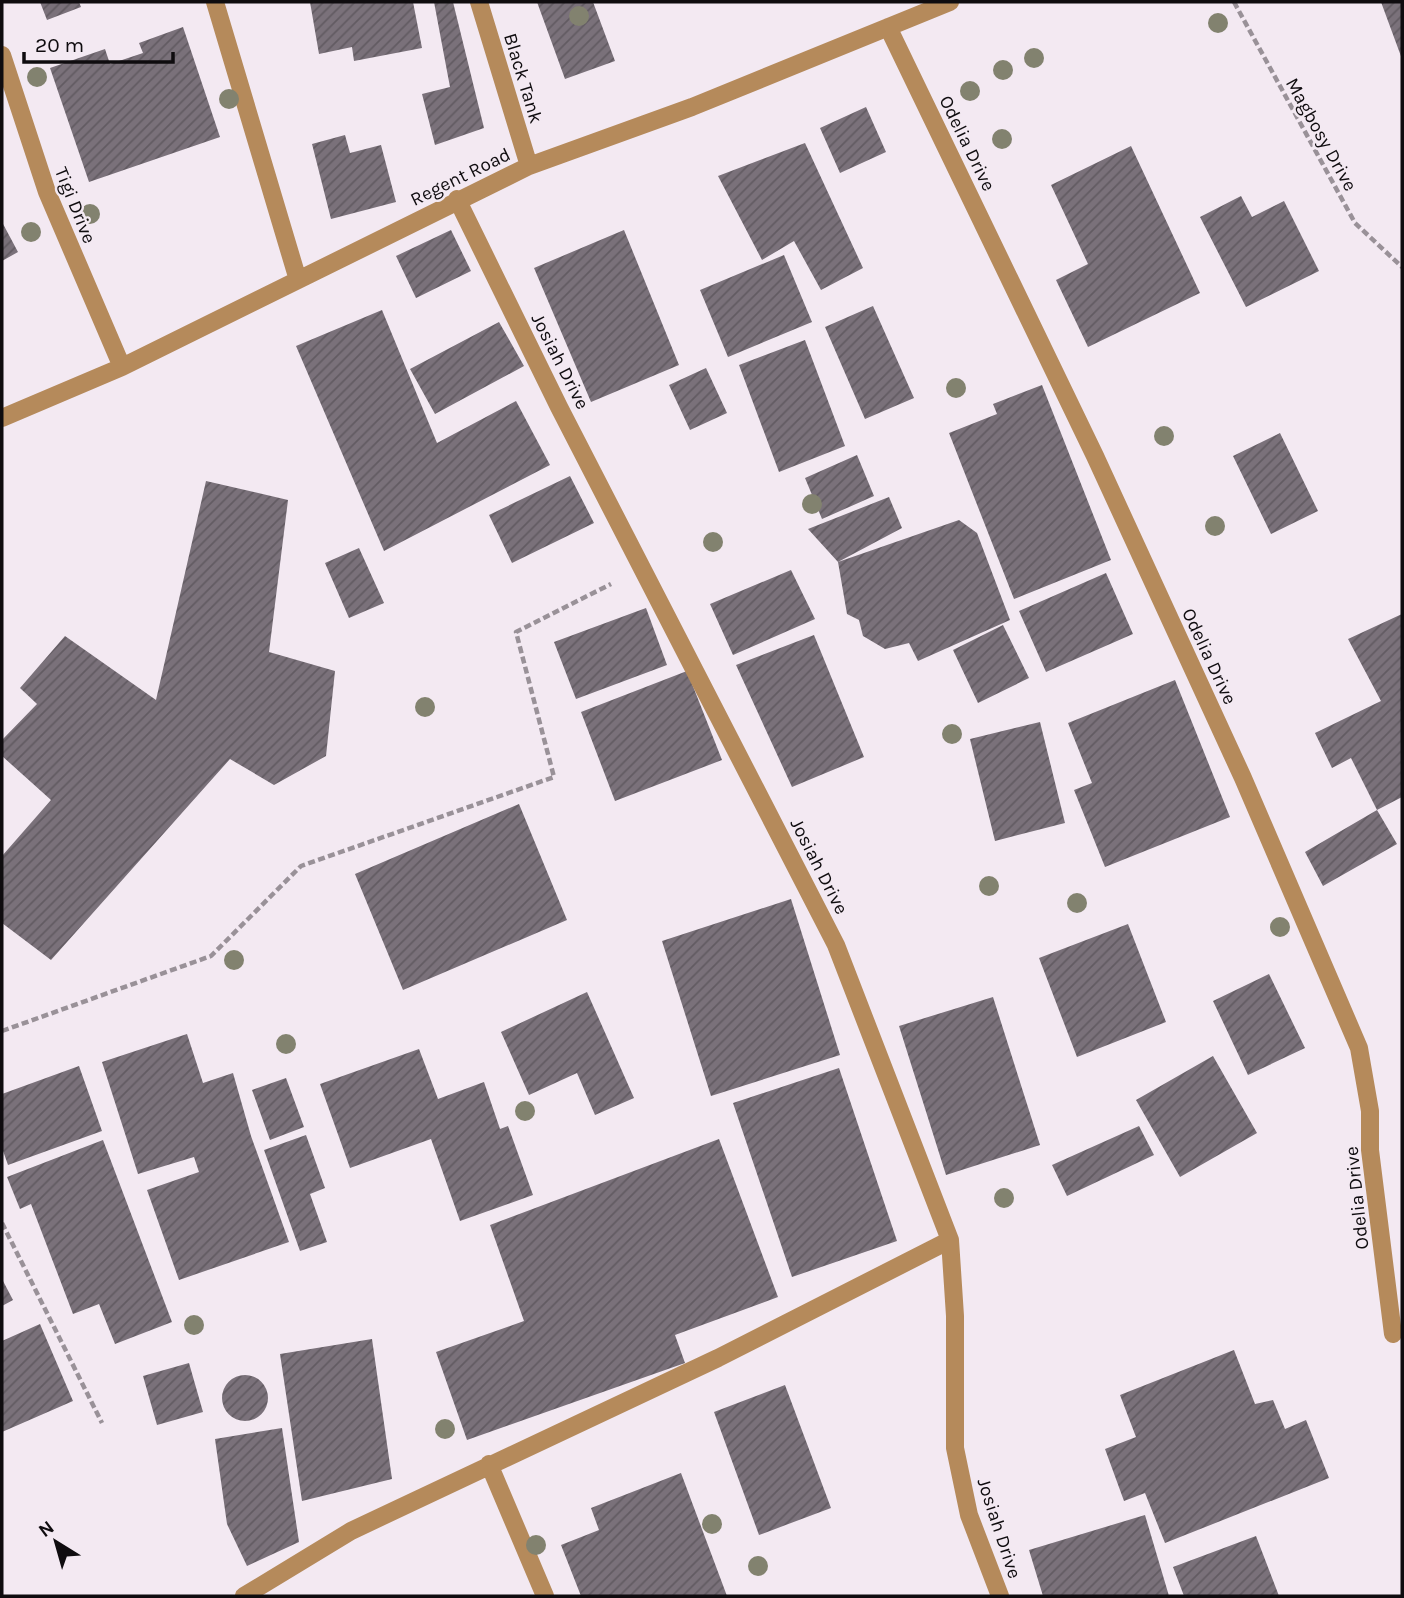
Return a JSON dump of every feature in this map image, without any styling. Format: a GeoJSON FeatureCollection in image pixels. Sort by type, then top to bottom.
{"type":"FeatureCollection","features":[{"type":"Feature","properties":{"kind":"street"},"geometry":{"type":"LineString","coordinates":[[215,2],[298,280]]}},
{"type":"Feature","properties":{"kind":"street","name":"Black Tank"},"geometry":{"type":"LineString","coordinates":[[479,2],[529,166]]}},
{"type":"Feature","properties":{"kind":"street","name":"Regent Road"},"geometry":{"type":"LineString","coordinates":[[2,418],[121,367],[457,199],[529,166],[692,107],[942,3]]}},
{"type":"Feature","properties":{"kind":"street","name":"Odelia Drive"},"geometry":{"type":"LineString","coordinates":[[888,27],[1096,456],[1243,778],[1359,1048],[1370,1111],[1370,1150],[1393,1334]]}},
{"type":"Feature","properties":{"kind":"street","name":"Tigi Drive"},"geometry":{"type":"LineString","coordinates":[[2,55],[47,192],[121,367]]}},
{"type":"Feature","properties":{"kind":"street","name":"Josiah Drive"},"geometry":{"type":"LineString","coordinates":[[457,199],[559,407],[645,568],[836,945],[950,1240],[955,1316],[955,1448],[969,1515],[1000,1596]]}},
{"type":"Feature","properties":{"kind":"street"},"geometry":{"type":"LineString","coordinates":[[244,1596],[351,1531],[489,1464],[718,1359],[950,1240]]}},
{"type":"Feature","properties":{"kind":"street"},"geometry":{"type":"LineString","coordinates":[[489,1464],[545,1596]]}},
{"type":"Feature","properties":{"kind":"path","name":"Magbosy Drive"},"geometry":{"type":"LineString","coordinates":[[1234,2],[1355,223],[1402,267]]}},
{"type":"Feature","properties":{"kind":"path"},"geometry":{"type":"LineString","coordinates":[[2,1031],[211,956],[301,866],[554,777],[516,632],[645,568]]}},
{"type":"Feature","properties":{"kind":"path"},"geometry":{"type":"LineString","coordinates":[[2,1223],[102,1423]]}},
{"type":"Feature","properties":{"kind":"building"},"geometry":{"type":"Polygon","coordinates":[[[40,2],[79,2],[81,7],[47,20],[40,2]]]}},
{"type":"Feature","properties":{"kind":"building"},"geometry":{"type":"Polygon","coordinates":[[[310,2],[413,2],[422,48],[354,61],[352,47],[319,54],[310,2]]]}},
{"type":"Feature","properties":{"kind":"building"},"geometry":{"type":"Polygon","coordinates":[[[434,2],[453,2],[484,128],[435,145],[422,94],[450,87],[434,2]]]}},
{"type":"Feature","properties":{"kind":"building"},"geometry":{"type":"Polygon","coordinates":[[[537,2],[593,2],[615,61],[565,79],[537,2]]]}},
{"type":"Feature","properties":{"kind":"building"},"geometry":{"type":"Polygon","coordinates":[[[1381,2],[1402,2],[1402,59],[1381,2]]]}},
{"type":"Feature","properties":{"kind":"building"},"geometry":{"type":"Polygon","coordinates":[[[183,27],[220,137],[89,182],[50,68],[105,49],[110,64],[143,53],[139,43],[183,27]]]}},
{"type":"Feature","properties":{"kind":"building"},"geometry":{"type":"Polygon","coordinates":[[[866,107],[886,152],[840,173],[820,128],[866,107]]]}},
{"type":"Feature","properties":{"kind":"building"},"geometry":{"type":"Polygon","coordinates":[[[345,135],[350,153],[381,145],[396,202],[331,219],[312,144],[345,135]]]}},
{"type":"Feature","properties":{"kind":"building"},"geometry":{"type":"Polygon","coordinates":[[[805,143],[863,268],[821,290],[794,241],[762,260],[718,176],[805,143]]]}},
{"type":"Feature","properties":{"kind":"building"},"geometry":{"type":"Polygon","coordinates":[[[1131,146],[1200,293],[1088,347],[1056,280],[1088,264],[1051,185],[1131,146]]]}},
{"type":"Feature","properties":{"kind":"building"},"geometry":{"type":"Polygon","coordinates":[[[1241,196],[1252,217],[1284,201],[1319,271],[1246,307],[1200,217],[1241,196]]]}},
{"type":"Feature","properties":{"kind":"building"},"geometry":{"type":"Polygon","coordinates":[[[2,222],[18,252],[2,261],[2,222]]]}},
{"type":"Feature","properties":{"kind":"building"},"geometry":{"type":"Polygon","coordinates":[[[451,230],[471,271],[416,298],[396,256],[451,230]]]}},
{"type":"Feature","properties":{"kind":"building"},"geometry":{"type":"Polygon","coordinates":[[[624,230],[679,365],[591,402],[534,268],[624,230]]]}},
{"type":"Feature","properties":{"kind":"building"},"geometry":{"type":"Polygon","coordinates":[[[784,255],[812,322],[728,357],[700,290],[784,255]]]}},
{"type":"Feature","properties":{"kind":"building"},"geometry":{"type":"Polygon","coordinates":[[[873,306],[914,398],[865,419],[825,327],[873,306]]]}},
{"type":"Feature","properties":{"kind":"building"},"geometry":{"type":"Polygon","coordinates":[[[382,310],[437,443],[516,401],[550,465],[384,551],[296,346],[382,310]]]}},
{"type":"Feature","properties":{"kind":"building"},"geometry":{"type":"Polygon","coordinates":[[[499,322],[524,366],[435,414],[410,369],[499,322]]]}},
{"type":"Feature","properties":{"kind":"building"},"geometry":{"type":"Polygon","coordinates":[[[805,340],[845,446],[779,472],[739,365],[805,340]]]}},
{"type":"Feature","properties":{"kind":"building"},"geometry":{"type":"Polygon","coordinates":[[[706,368],[727,413],[690,430],[669,385],[706,368]]]}},
{"type":"Feature","properties":{"kind":"building"},"geometry":{"type":"Polygon","coordinates":[[[1042,385],[1111,560],[1014,599],[949,433],[997,414],[993,404],[1042,385]]]}},
{"type":"Feature","properties":{"kind":"building"},"geometry":{"type":"Polygon","coordinates":[[[1280,433],[1318,511],[1271,534],[1233,456],[1280,433]]]}},
{"type":"Feature","properties":{"kind":"building"},"geometry":{"type":"Polygon","coordinates":[[[857,455],[874,496],[822,519],[805,478],[857,455]]]}},
{"type":"Feature","properties":{"kind":"building"},"geometry":{"type":"Polygon","coordinates":[[[570,476],[594,523],[512,563],[489,515],[570,476]]]}},
{"type":"Feature","properties":{"kind":"building"},"geometry":{"type":"Polygon","coordinates":[[[206,481],[288,500],[269,652],[335,671],[326,756],[274,785],[230,759],[51,960],[2,923],[2,856],[51,800],[2,756],[2,740],[37,704],[20,688],[65,636],[156,700],[206,481]]]}},
{"type":"Feature","properties":{"kind":"building"},"geometry":{"type":"Polygon","coordinates":[[[889,497],[902,528],[838,562],[808,529],[889,497]]]}},
{"type":"Feature","properties":{"kind":"building"},"geometry":{"type":"Polygon","coordinates":[[[959,520],[977,533],[1010,620],[918,661],[909,643],[885,649],[863,636],[859,620],[847,614],[838,562],[959,520]]]}},
{"type":"Feature","properties":{"kind":"building"},"geometry":{"type":"Polygon","coordinates":[[[359,548],[384,603],[349,618],[325,563],[359,548]]]}},
{"type":"Feature","properties":{"kind":"building"},"geometry":{"type":"Polygon","coordinates":[[[791,570],[815,619],[733,655],[710,604],[791,570]]]}},
{"type":"Feature","properties":{"kind":"building"},"geometry":{"type":"Polygon","coordinates":[[[1106,573],[1133,634],[1046,672],[1019,611],[1106,573]]]}},
{"type":"Feature","properties":{"kind":"building"},"geometry":{"type":"Polygon","coordinates":[[[646,608],[667,665],[576,699],[554,642],[646,608]]]}},
{"type":"Feature","properties":{"kind":"building"},"geometry":{"type":"Polygon","coordinates":[[[1402,614],[1402,797],[1377,810],[1351,758],[1332,768],[1315,733],[1381,701],[1348,639],[1402,614]]]}},
{"type":"Feature","properties":{"kind":"building"},"geometry":{"type":"Polygon","coordinates":[[[1003,625],[1029,678],[978,703],[953,650],[1003,625]]]}},
{"type":"Feature","properties":{"kind":"building"},"geometry":{"type":"Polygon","coordinates":[[[814,635],[864,757],[792,787],[736,665],[814,635]]]}},
{"type":"Feature","properties":{"kind":"building"},"geometry":{"type":"Polygon","coordinates":[[[687,671],[722,760],[615,801],[581,712],[687,671]]]}},
{"type":"Feature","properties":{"kind":"building"},"geometry":{"type":"Polygon","coordinates":[[[1175,680],[1230,817],[1105,867],[1074,790],[1092,783],[1068,723],[1175,680]]]}},
{"type":"Feature","properties":{"kind":"building"},"geometry":{"type":"Polygon","coordinates":[[[1040,722],[1065,823],[995,841],[970,739],[1040,722]]]}},
{"type":"Feature","properties":{"kind":"building"},"geometry":{"type":"Polygon","coordinates":[[[519,804],[567,920],[403,990],[355,874],[519,804]]]}},
{"type":"Feature","properties":{"kind":"building"},"geometry":{"type":"Polygon","coordinates":[[[1377,810],[1397,844],[1323,886],[1305,852],[1377,810]]]}},
{"type":"Feature","properties":{"kind":"building"},"geometry":{"type":"Polygon","coordinates":[[[791,899],[840,1055],[711,1096],[662,941],[791,899]]]}},
{"type":"Feature","properties":{"kind":"building"},"geometry":{"type":"Polygon","coordinates":[[[1128,924],[1166,1022],[1077,1057],[1039,958],[1128,924]]]}},
{"type":"Feature","properties":{"kind":"building"},"geometry":{"type":"Polygon","coordinates":[[[1269,974],[1305,1048],[1248,1075],[1213,1001],[1269,974]]]}},
{"type":"Feature","properties":{"kind":"building"},"geometry":{"type":"Polygon","coordinates":[[[587,992],[634,1098],[595,1115],[577,1073],[529,1095],[501,1032],[587,992]]]}},
{"type":"Feature","properties":{"kind":"building"},"geometry":{"type":"Polygon","coordinates":[[[993,997],[1040,1145],[946,1175],[899,1026],[993,997]]]}},
{"type":"Feature","properties":{"kind":"building"},"geometry":{"type":"Polygon","coordinates":[[[187,1034],[203,1083],[233,1073],[251,1136],[289,1242],[179,1280],[147,1190],[199,1172],[194,1157],[138,1174],[102,1062],[187,1034]]]}},
{"type":"Feature","properties":{"kind":"building"},"geometry":{"type":"Polygon","coordinates":[[[419,1049],[438,1099],[484,1082],[500,1129],[508,1126],[533,1195],[460,1221],[431,1139],[350,1168],[320,1084],[419,1049]]]}},
{"type":"Feature","properties":{"kind":"building"},"geometry":{"type":"Polygon","coordinates":[[[1213,1056],[1257,1133],[1180,1177],[1136,1100],[1213,1056]]]}},
{"type":"Feature","properties":{"kind":"building"},"geometry":{"type":"Polygon","coordinates":[[[79,1066],[102,1131],[8,1165],[2,1148],[2,1094],[79,1066]]]}},
{"type":"Feature","properties":{"kind":"building"},"geometry":{"type":"Polygon","coordinates":[[[839,1068],[897,1241],[792,1277],[733,1103],[839,1068]]]}},
{"type":"Feature","properties":{"kind":"building"},"geometry":{"type":"Polygon","coordinates":[[[286,1078],[304,1127],[270,1140],[252,1090],[286,1078]]]}},
{"type":"Feature","properties":{"kind":"building"},"geometry":{"type":"Polygon","coordinates":[[[1139,1126],[1154,1155],[1067,1196],[1052,1165],[1139,1126]]]}},
{"type":"Feature","properties":{"kind":"building"},"geometry":{"type":"Polygon","coordinates":[[[306,1135],[325,1188],[310,1194],[327,1242],[300,1251],[264,1150],[306,1135]]]}},
{"type":"Feature","properties":{"kind":"building"},"geometry":{"type":"Polygon","coordinates":[[[719,1139],[778,1297],[675,1335],[685,1363],[467,1440],[436,1352],[524,1321],[490,1225],[719,1139]]]}},
{"type":"Feature","properties":{"kind":"building"},"geometry":{"type":"Polygon","coordinates":[[[103,1140],[172,1322],[115,1344],[99,1304],[73,1314],[31,1204],[20,1209],[7,1177],[103,1140]]]}},
{"type":"Feature","properties":{"kind":"building"},"geometry":{"type":"Polygon","coordinates":[[[2,1279],[13,1300],[2,1306],[2,1279]]]}},
{"type":"Feature","properties":{"kind":"building"},"geometry":{"type":"Polygon","coordinates":[[[40,1324],[73,1401],[2,1432],[2,1341],[40,1324]]]}},
{"type":"Feature","properties":{"kind":"building"},"geometry":{"type":"Polygon","coordinates":[[[372,1339],[392,1479],[302,1501],[280,1354],[372,1339]]]}},
{"type":"Feature","properties":{"kind":"building"},"geometry":{"type":"Polygon","coordinates":[[[1234,1350],[1255,1404],[1273,1400],[1285,1429],[1306,1420],[1329,1478],[1165,1543],[1145,1493],[1124,1501],[1105,1449],[1136,1437],[1120,1395],[1234,1350]]]}},
{"type":"Feature","properties":{"kind":"building"},"geometry":{"type":"Polygon","coordinates":[[[189,1363],[203,1412],[157,1425],[143,1376],[189,1363]]]}},
{"type":"Feature","properties":{"kind":"building"},"geometry":{"type":"Polygon","coordinates":[[[245,1375],[261,1382],[268,1398],[261,1414],[245,1421],[229,1414],[222,1398],[229,1382],[245,1375]]]}},
{"type":"Feature","properties":{"kind":"building"},"geometry":{"type":"Polygon","coordinates":[[[785,1385],[831,1508],[759,1535],[714,1412],[785,1385]]]}},
{"type":"Feature","properties":{"kind":"building"},"geometry":{"type":"Polygon","coordinates":[[[282,1428],[299,1542],[247,1566],[227,1524],[215,1439],[282,1428]]]}},
{"type":"Feature","properties":{"kind":"building"},"geometry":{"type":"Polygon","coordinates":[[[681,1473],[727,1596],[581,1596],[561,1545],[599,1530],[591,1508],[681,1473]]]}},
{"type":"Feature","properties":{"kind":"building"},"geometry":{"type":"Polygon","coordinates":[[[1145,1515],[1169,1596],[1043,1596],[1029,1550],[1145,1515]]]}},
{"type":"Feature","properties":{"kind":"building"},"geometry":{"type":"Polygon","coordinates":[[[1256,1536],[1279,1596],[1184,1596],[1173,1567],[1256,1536]]]}}]}
